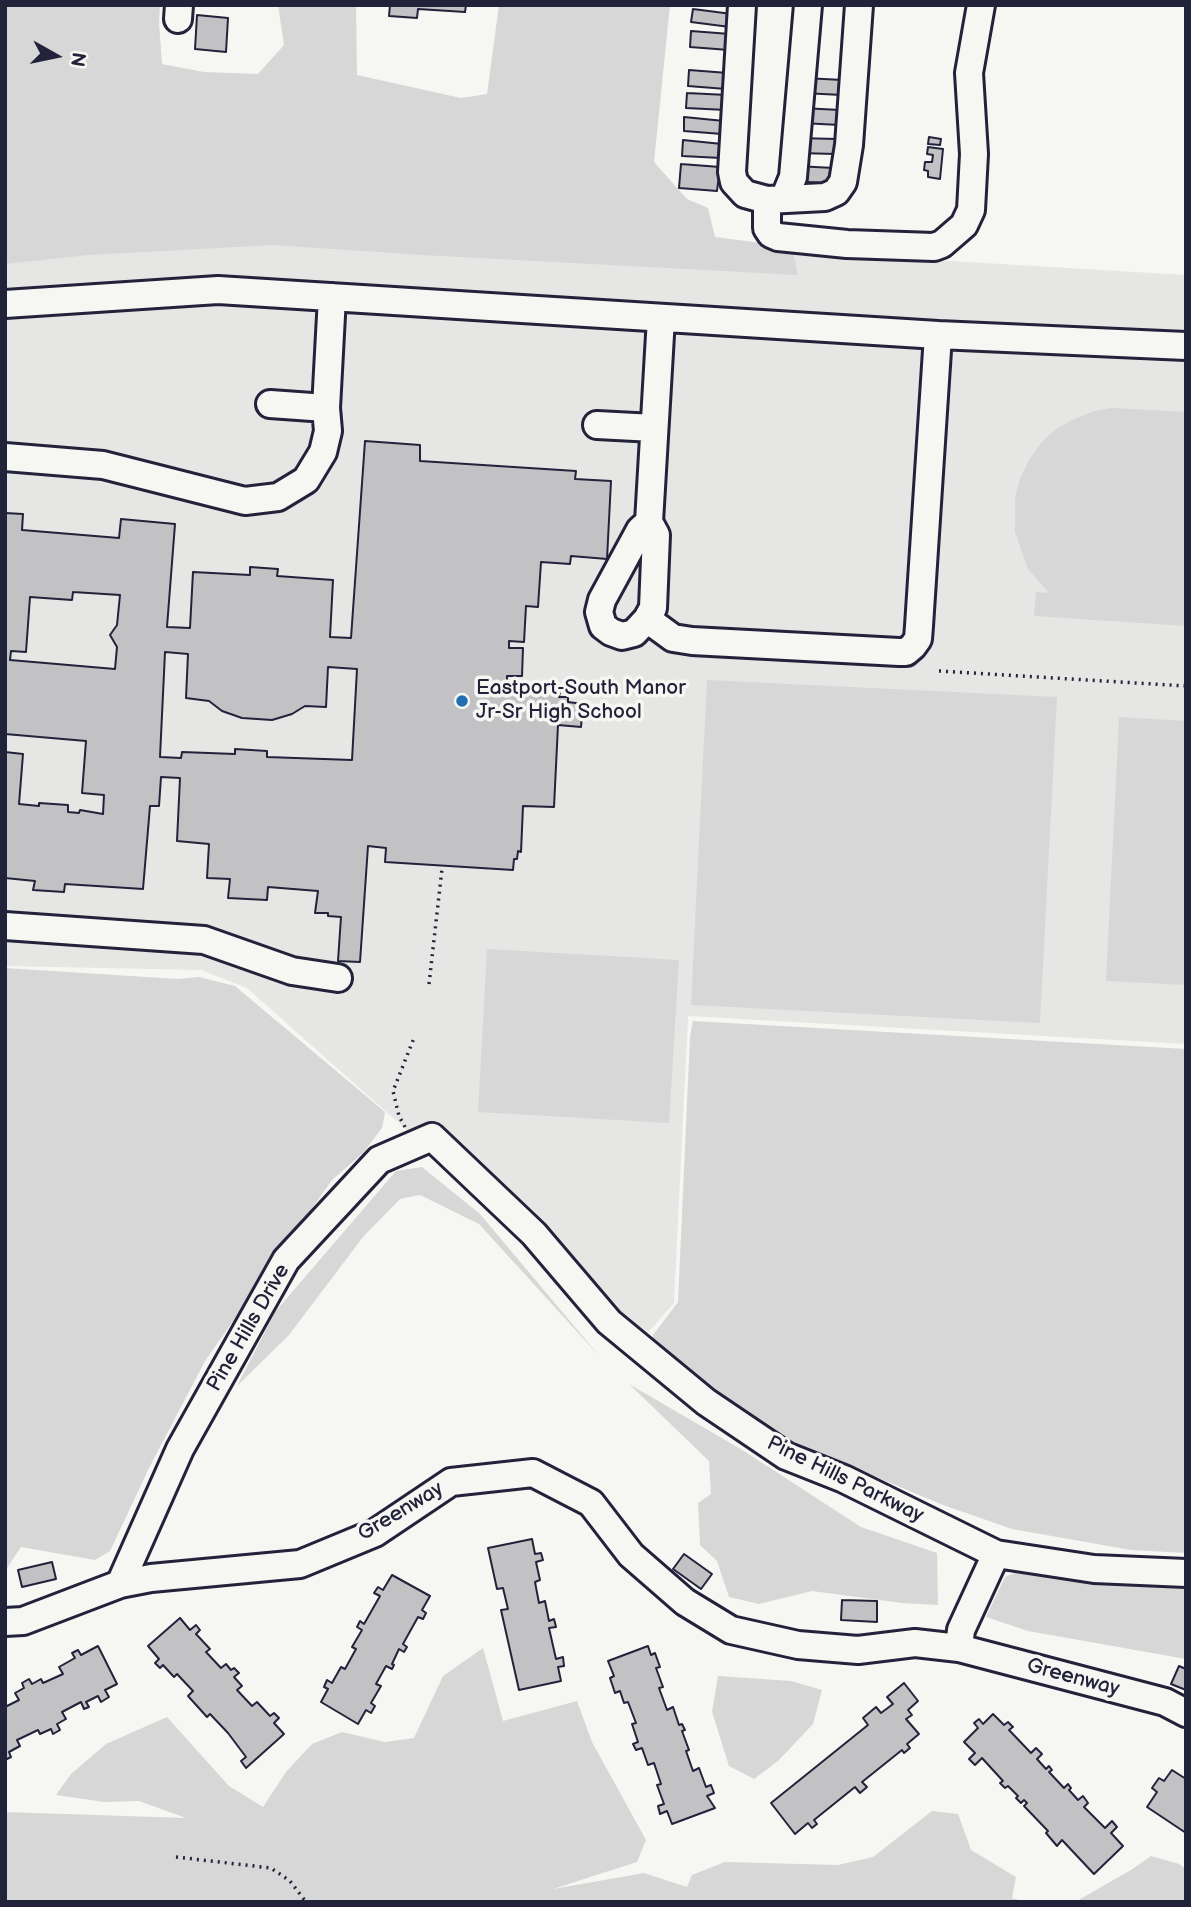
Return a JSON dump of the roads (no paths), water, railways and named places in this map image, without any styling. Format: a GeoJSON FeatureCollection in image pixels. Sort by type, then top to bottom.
{"type":"FeatureCollection","features":[{"type":"Feature","properties":{"kind":"street"},"geometry":{"type":"LineString","coordinates":[[742,5],[732,172],[734,182],[745,194],[776,200],[825,197],[836,192],[843,182],[849,145],[859,5]]}},
{"type":"Feature","properties":{"kind":"street"},"geometry":{"type":"LineString","coordinates":[[808,5],[793,177],[776,200],[767,228],[771,234],[778,237],[915,248],[942,244],[964,225],[971,210],[974,125],[969,73],[981,5]]}},
{"type":"Feature","properties":{"kind":"street"},"geometry":{"type":"LineString","coordinates":[[5,304],[218,290],[938,335],[1186,346]]}},
{"type":"Feature","properties":{"kind":"street"},"geometry":{"type":"LineString","coordinates":[[5,457],[103,465],[144,473],[245,501],[266,500],[292,490],[306,480],[324,452],[328,431],[326,408],[332,297]]}},
{"type":"Feature","properties":{"kind":"street"},"geometry":{"type":"LineString","coordinates":[[649,522],[640,530],[602,600],[599,612],[603,626],[622,636],[634,633],[653,608],[656,535],[649,522],[661,318]]}},
{"type":"Feature","properties":{"kind":"street"},"geometry":{"type":"LineString","coordinates":[[647,619],[673,638],[692,641],[906,652],[918,639],[938,335]]}},
{"type":"Feature","properties":{"kind":"street"},"geometry":{"type":"LineString","coordinates":[[270,404],[326,408]]}},
{"type":"Feature","properties":{"kind":"street"},"geometry":{"type":"LineString","coordinates":[[597,425],[654,428]]}},
{"type":"Feature","properties":{"kind":"street"},"geometry":{"type":"LineString","coordinates":[[5,926],[204,940],[292,971],[338,978]]}},
{"type":"Feature","properties":{"kind":"street","name":"Pine Hills Parkway"},"geometry":{"type":"LineString","coordinates":[[415,1144],[432,1137],[534,1234],[609,1322],[706,1402],[786,1456],[844,1479],[996,1555],[1056,1561],[1094,1569],[1186,1573]]}},
{"type":"Feature","properties":{"kind":"street","name":"Pine Hills Drive"},"geometry":{"type":"LineString","coordinates":[[120,1584],[180,1450],[286,1260],[379,1160],[415,1144]]}},
{"type":"Feature","properties":{"kind":"street","name":"Greenway"},"geometry":{"type":"LineString","coordinates":[[5,1622],[23,1620],[120,1584],[151,1578],[300,1564],[375,1533],[451,1482],[533,1473],[591,1503],[631,1555],[685,1602],[731,1630],[798,1645],[858,1650],[915,1643],[959,1648],[1165,1702],[1186,1713]]}},
{"type":"Feature","properties":{"kind":"street"},"geometry":{"type":"LineString","coordinates":[[959,1648],[965,1620],[996,1555]]}},
{"type":"Feature","properties":{"kind":"place","name":"Eastport-South Manor Jr-Sr High School"},"geometry":{"type":"Point","coordinates":[462,701]}}]}
